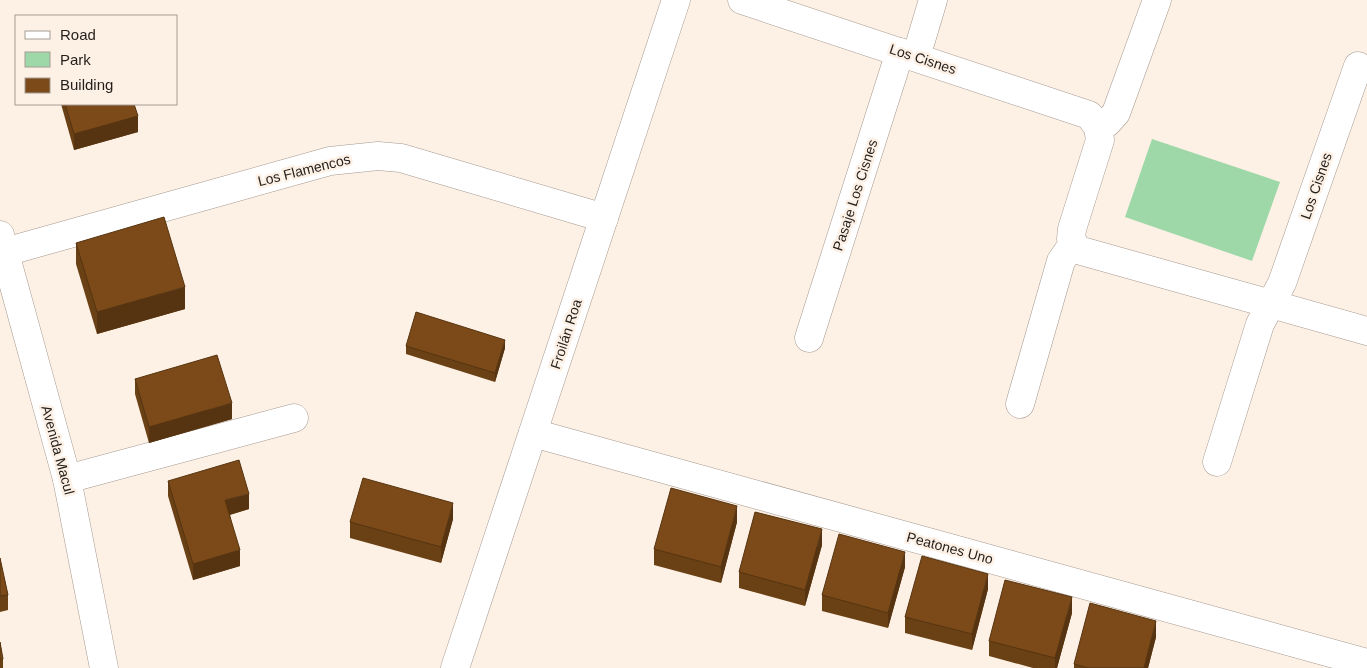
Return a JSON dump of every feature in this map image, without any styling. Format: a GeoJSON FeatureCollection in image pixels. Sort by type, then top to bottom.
{"type":"FeatureCollection","features":[{"type":"Feature","properties":{"kind":"street","name":"Froilán Roa"},"geometry":{"type":"LineString","coordinates":[[455,668],[676,0]]}},
{"type":"Feature","properties":{"kind":"street","name":"Los Cisnes"},"geometry":{"type":"LineString","coordinates":[[742,0],[1083,112],[1098,127]]}},
{"type":"Feature","properties":{"kind":"street","name":"Pasaje Los Cisnes"},"geometry":{"type":"LineString","coordinates":[[810,338],[908,54],[934,0]]}},
{"type":"Feature","properties":{"kind":"street"},"geometry":{"type":"LineString","coordinates":[[1020,404],[1061,261],[1073,244],[1072,229],[1099,146],[1098,127],[1107,123],[1116,113],[1157,0]]}},
{"type":"Feature","properties":{"kind":"street","name":"Los Cisnes"},"geometry":{"type":"LineString","coordinates":[[1217,462],[1260,324],[1282,282],[1358,66]]}},
{"type":"Feature","properties":{"kind":"street","name":"Los Flamencos"},"geometry":{"type":"LineString","coordinates":[[2,243],[330,161],[378,156],[424,164],[604,218]]}},
{"type":"Feature","properties":{"kind":"street","name":"Avenida Macul"},"geometry":{"type":"LineString","coordinates":[[2,243],[67,479],[104,668]]}},
{"type":"Feature","properties":{"kind":"street"},"geometry":{"type":"LineString","coordinates":[[1073,244],[1083,252],[1367,331]]}},
{"type":"Feature","properties":{"kind":"street"},"geometry":{"type":"LineString","coordinates":[[67,479],[294,418]]}},
{"type":"Feature","properties":{"kind":"street","name":"Peatones Uno"},"geometry":{"type":"LineString","coordinates":[[533,433],[1367,663]]}},
{"type":"Feature","properties":{"kind":"green space"},"geometry":{"type":"Polygon","coordinates":[[[1152,139],[1280,182],[1252,261],[1125,217],[1152,139]]]}},
{"type":"Feature","properties":{"kind":"building"},"geometry":{"type":"Polygon","coordinates":[[[65,105],[134,105],[138,116],[74,134],[65,105]]]}},
{"type":"Feature","properties":{"kind":"building"},"geometry":{"type":"Polygon","coordinates":[[[164,217],[185,287],[97,312],[76,243],[164,217]]]}},
{"type":"Feature","properties":{"kind":"building"},"geometry":{"type":"Polygon","coordinates":[[[416,312],[505,340],[495,373],[406,346],[416,312]]]}},
{"type":"Feature","properties":{"kind":"building"},"geometry":{"type":"Polygon","coordinates":[[[217,355],[232,403],[149,427],[135,379],[217,355]]]}},
{"type":"Feature","properties":{"kind":"building"},"geometry":{"type":"Polygon","coordinates":[[[239,460],[249,494],[225,500],[240,550],[193,564],[168,481],[239,460]]]}},
{"type":"Feature","properties":{"kind":"building"},"geometry":{"type":"Polygon","coordinates":[[[363,478],[453,503],[441,547],[350,522],[363,478]]]}},
{"type":"Feature","properties":{"kind":"building"},"geometry":{"type":"Polygon","coordinates":[[[671,488],[737,506],[721,567],[654,549],[671,488]]]}},
{"type":"Feature","properties":{"kind":"building"},"geometry":{"type":"Polygon","coordinates":[[[755,512],[822,529],[805,590],[739,572],[755,512]]]}},
{"type":"Feature","properties":{"kind":"building"},"geometry":{"type":"Polygon","coordinates":[[[839,534],[905,552],[888,613],[822,595],[839,534]]]}},
{"type":"Feature","properties":{"kind":"building"},"geometry":{"type":"Polygon","coordinates":[[[922,556],[988,574],[972,634],[905,617],[922,556]]]}},
{"type":"Feature","properties":{"kind":"building"},"geometry":{"type":"Polygon","coordinates":[[[0,558],[8,595],[0,596],[0,558]]]}},
{"type":"Feature","properties":{"kind":"building"},"geometry":{"type":"Polygon","coordinates":[[[1005,580],[1072,597],[1055,658],[989,641],[1005,580]]]}},
{"type":"Feature","properties":{"kind":"building"},"geometry":{"type":"Polygon","coordinates":[[[1090,603],[1156,621],[1144,668],[1088,668],[1074,664],[1090,603]]]}},
{"type":"Feature","properties":{"kind":"building"},"geometry":{"type":"Polygon","coordinates":[[[0,642],[3,659],[0,659],[0,642]]]}}]}
